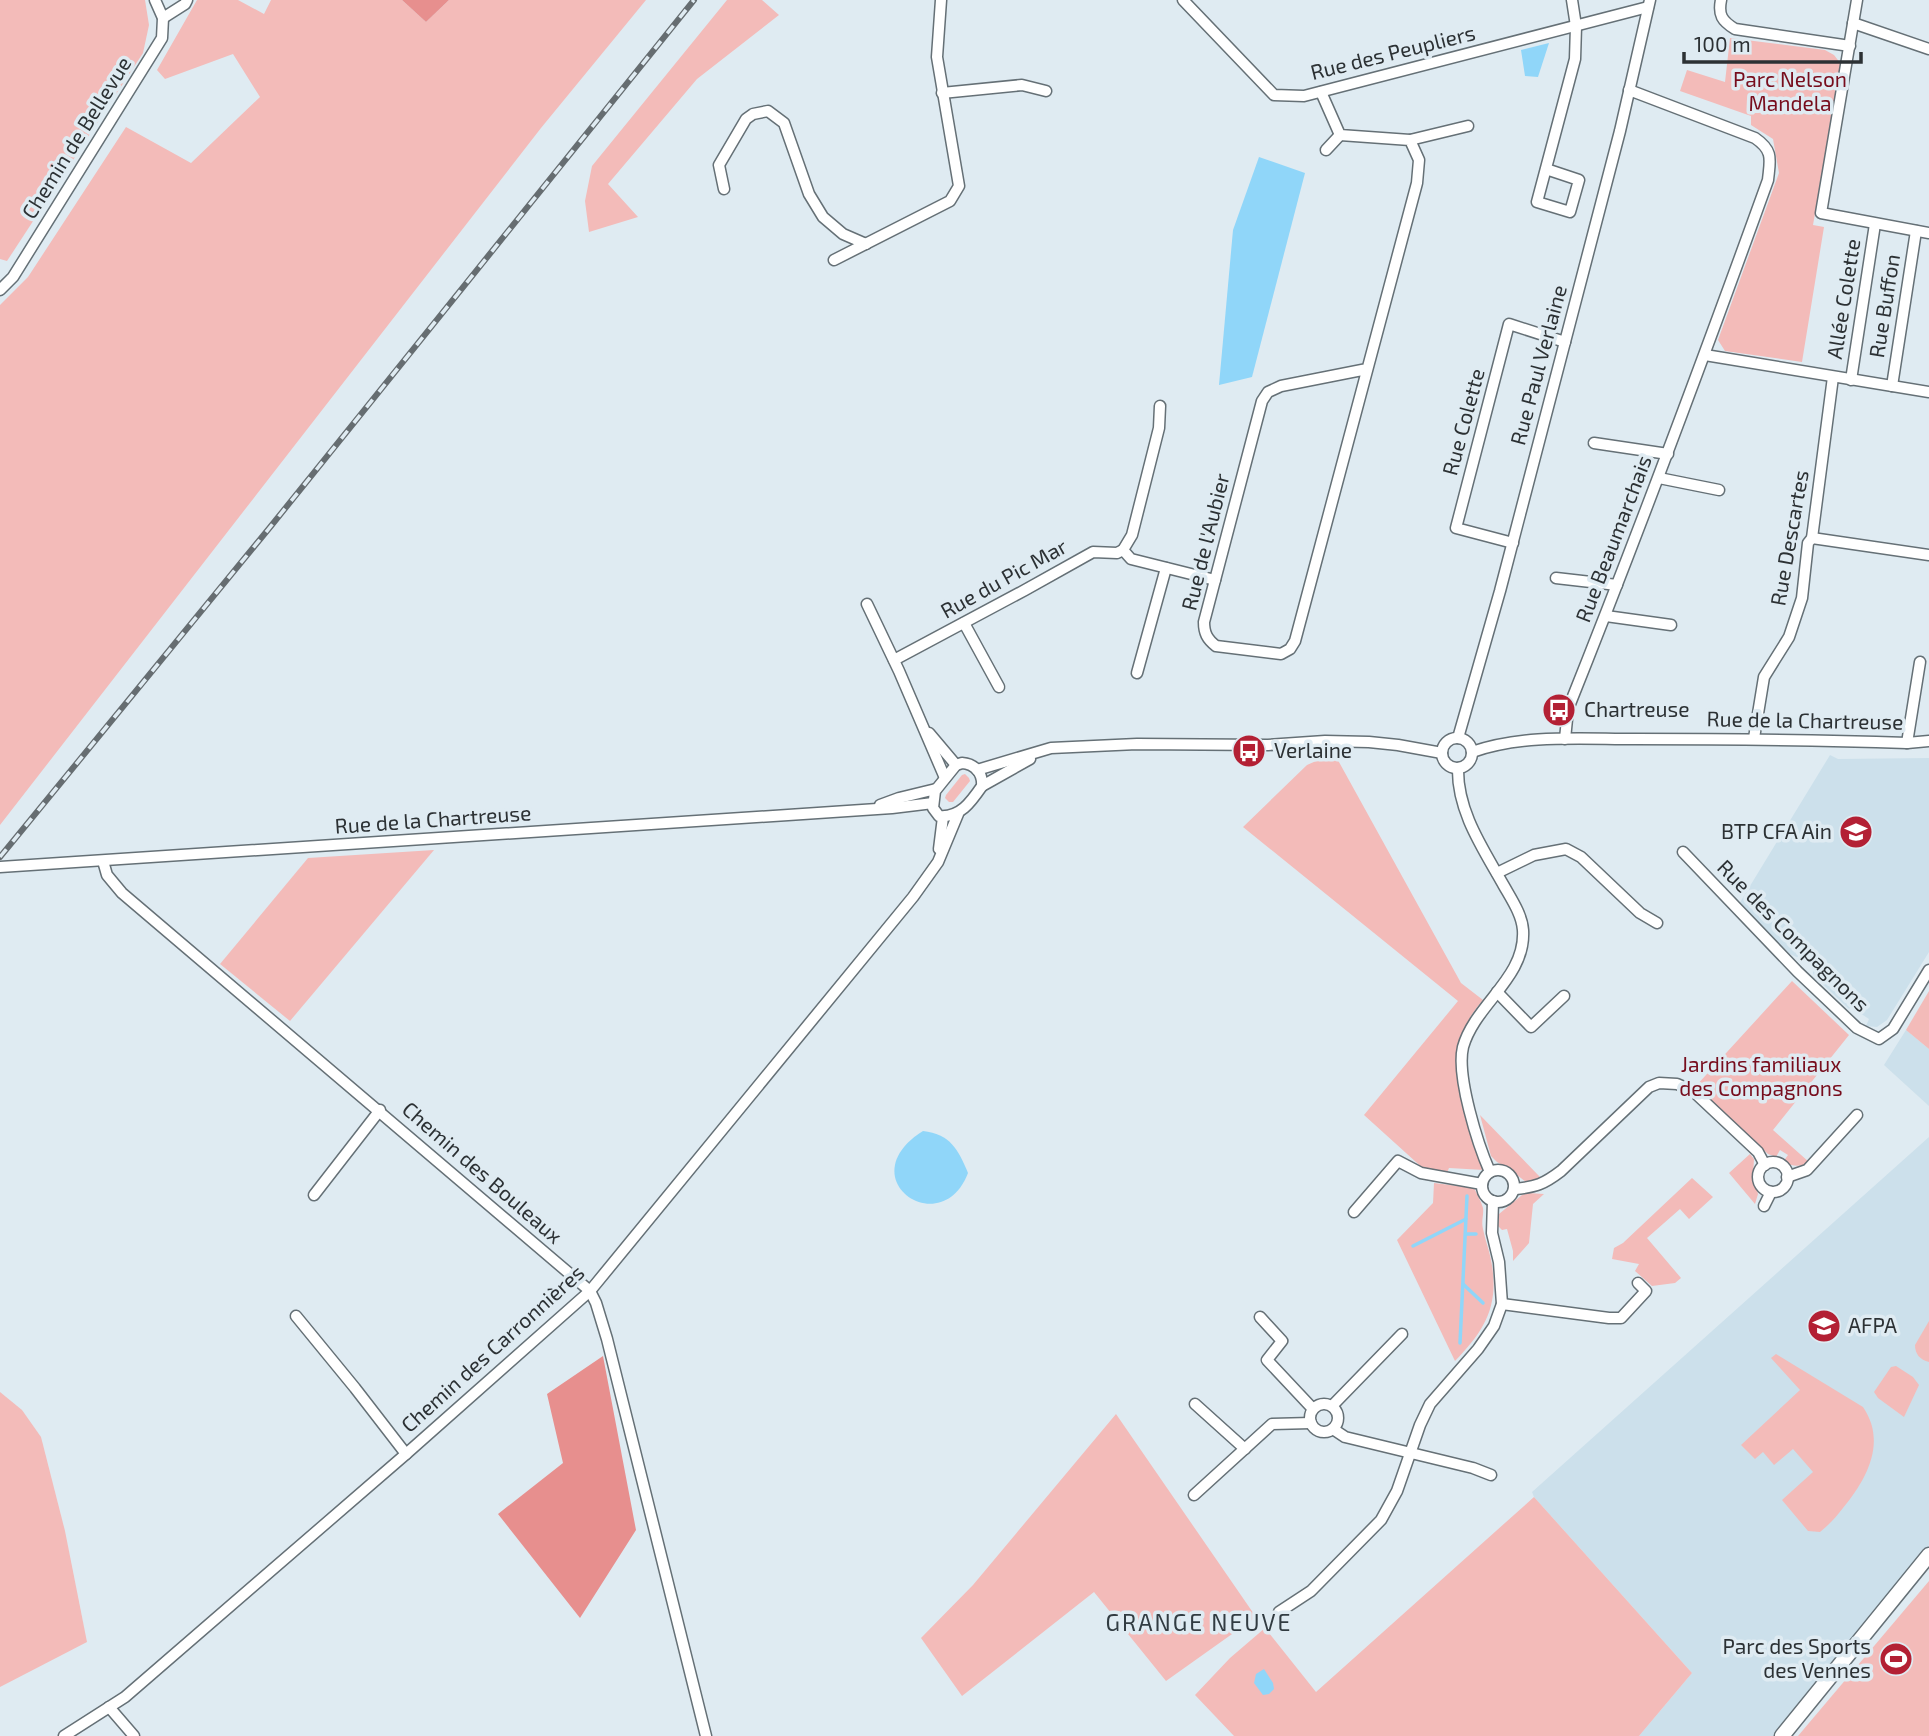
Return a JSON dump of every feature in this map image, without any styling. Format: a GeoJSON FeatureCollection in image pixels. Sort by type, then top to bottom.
{"type":"FeatureCollection","features":[{"type":"Feature","properties":{"kind":"street"},"geometry":{"type":"LineString","coordinates":[[155,0],[163,18],[187,0]]}},
{"type":"Feature","properties":{"kind":"street"},"geometry":{"type":"LineString","coordinates":[[834,260],[950,201],[959,186],[937,57],[940,0]]}},
{"type":"Feature","properties":{"kind":"street","name":"Rue des Peupliers"},"geometry":{"type":"LineString","coordinates":[[1183,0],[1275,96],[1304,96],[1321,92],[1576,26],[1649,4]]}},
{"type":"Feature","properties":{"kind":"street"},"geometry":{"type":"LineString","coordinates":[[1546,169],[1579,180],[1570,212],[1537,202],[1575,59],[1576,26],[1572,0]]}},
{"type":"Feature","properties":{"kind":"street"},"geometry":{"type":"LineString","coordinates":[[1721,0],[1719,10],[1726,23],[1735,29],[1850,46]]}},
{"type":"Feature","properties":{"kind":"street"},"geometry":{"type":"LineString","coordinates":[[1857,0],[1821,214],[1929,233]]}},
{"type":"Feature","properties":{"kind":"street","name":"Rue Paul Verlaine"},"geometry":{"type":"LineString","coordinates":[[1458,738],[1513,543],[1649,4]]}},
{"type":"Feature","properties":{"kind":"street","name":"Chemin de Bellevue"},"geometry":{"type":"LineString","coordinates":[[0,290],[13,277],[162,38],[163,18]]}},
{"type":"Feature","properties":{"kind":"street"},"geometry":{"type":"LineString","coordinates":[[1853,23],[1929,49]]}},
{"type":"Feature","properties":{"kind":"street"},"geometry":{"type":"LineString","coordinates":[[942,93],[1022,85],[1046,91]]}},
{"type":"Feature","properties":{"kind":"street","name":"Rue Beaumarchais"},"geometry":{"type":"LineString","coordinates":[[1565,739],[1568,709],[1659,478],[1768,180],[1770,158],[1766,146],[1755,138],[1629,90]]}},
{"type":"Feature","properties":{"kind":"street"},"geometry":{"type":"LineString","coordinates":[[1321,92],[1340,135]]}},
{"type":"Feature","properties":{"kind":"street"},"geometry":{"type":"LineString","coordinates":[[724,189],[719,164],[746,119],[753,114],[768,111],[784,123],[809,194],[823,217],[843,234],[866,244]]}},
{"type":"Feature","properties":{"kind":"street"},"geometry":{"type":"LineString","coordinates":[[1340,135],[1410,140],[1468,126]]}},
{"type":"Feature","properties":{"kind":"street"},"geometry":{"type":"LineString","coordinates":[[1326,150],[1340,135]]}},
{"type":"Feature","properties":{"kind":"street","name":"Rue de l'Aubier"},"geometry":{"type":"LineString","coordinates":[[1367,369],[1281,386],[1268,392],[1262,401],[1204,622],[1204,631],[1216,646],[1281,654],[1290,649],[1295,641],[1417,183],[1419,160],[1410,140]]}},
{"type":"Feature","properties":{"kind":"street","name":"Allée Colette"},"geometry":{"type":"LineString","coordinates":[[1851,380],[1875,224]]}},
{"type":"Feature","properties":{"kind":"street","name":"Rue Buffon"},"geometry":{"type":"LineString","coordinates":[[1892,386],[1916,231]]}},
{"type":"Feature","properties":{"kind":"street","name":"Rue Colette"},"geometry":{"type":"LineString","coordinates":[[1456,528],[1509,324],[1565,342]]}},
{"type":"Feature","properties":{"kind":"street"},"geometry":{"type":"LineString","coordinates":[[1705,355],[1929,392]]}},
{"type":"Feature","properties":{"kind":"street","name":"Rue Descartes"},"geometry":{"type":"LineString","coordinates":[[1754,738],[1764,677],[1789,637],[1802,598],[1833,377]]}},
{"type":"Feature","properties":{"kind":"street"},"geometry":{"type":"LineString","coordinates":[[1160,406],[1159,428],[1132,535],[1123,550],[1130,559],[1215,580]]}},
{"type":"Feature","properties":{"kind":"street"},"geometry":{"type":"LineString","coordinates":[[1594,443],[1668,454]]}},
{"type":"Feature","properties":{"kind":"street"},"geometry":{"type":"LineString","coordinates":[[1659,478],[1719,490]]}},
{"type":"Feature","properties":{"kind":"street"},"geometry":{"type":"LineString","coordinates":[[1443,525],[1513,543]]}},
{"type":"Feature","properties":{"kind":"street"},"geometry":{"type":"LineString","coordinates":[[1812,538],[1929,553]]}},
{"type":"Feature","properties":{"kind":"street","name":"Rue du Pic Mar"},"geometry":{"type":"LineString","coordinates":[[894,660],[1093,552],[1117,553],[1123,550]]}},
{"type":"Feature","properties":{"kind":"street"},"geometry":{"type":"LineString","coordinates":[[1137,673],[1166,568]]}},
{"type":"Feature","properties":{"kind":"street"},"geometry":{"type":"LineString","coordinates":[[1556,578],[1617,585]]}},
{"type":"Feature","properties":{"kind":"street"},"geometry":{"type":"LineString","coordinates":[[867,604],[945,778]]}},
{"type":"Feature","properties":{"kind":"street"},"geometry":{"type":"LineString","coordinates":[[1606,616],[1671,625]]}},
{"type":"Feature","properties":{"kind":"street"},"geometry":{"type":"LineString","coordinates":[[964,623],[999,687]]}},
{"type":"Feature","properties":{"kind":"street"},"geometry":{"type":"LineString","coordinates":[[1907,743],[1920,662]]}},
{"type":"Feature","properties":{"kind":"street"},"geometry":{"type":"LineString","coordinates":[[920,723],[957,765]]}},
{"type":"Feature","properties":{"kind":"street"},"geometry":{"type":"LineString","coordinates":[[1458,738],[1467,743],[1472,752],[1467,765],[1458,768],[1449,766],[1442,753],[1449,741],[1458,738]]}},
{"type":"Feature","properties":{"kind":"street","name":"Rue de la Chartreuse"},"geometry":{"type":"LineString","coordinates":[[1472,752],[1489,746],[1521,741],[1565,739],[1754,738],[1907,743],[1929,741]]}},
{"type":"Feature","properties":{"kind":"street"},"geometry":{"type":"LineString","coordinates":[[978,770],[1051,748],[1137,744],[1268,745],[1336,741],[1398,745],[1442,753]]}},
{"type":"Feature","properties":{"kind":"street"},"geometry":{"type":"LineString","coordinates":[[982,786],[978,770],[967,763],[957,765],[936,789],[933,803],[936,813],[943,817],[958,814],[982,786],[1051,748]]}},
{"type":"Feature","properties":{"kind":"street"},"geometry":{"type":"LineString","coordinates":[[1458,768],[1464,806],[1475,835],[1517,909],[1523,927],[1523,945],[1513,972],[1469,1034],[1463,1048],[1463,1074],[1470,1111],[1490,1172]]}},
{"type":"Feature","properties":{"kind":"street","name":"Rue de la Chartreuse"},"geometry":{"type":"LineString","coordinates":[[868,810],[899,798],[936,789]]}},
{"type":"Feature","properties":{"kind":"street","name":"Rue de la Chartreuse"},"geometry":{"type":"LineString","coordinates":[[0,867],[868,810],[933,803]]}},
{"type":"Feature","properties":{"kind":"street","name":"Chemin des Carronnières"},"geometry":{"type":"LineString","coordinates":[[64,1736],[125,1697],[590,1291],[913,897],[938,862],[958,814]]}},
{"type":"Feature","properties":{"kind":"street","name":"Chemin des Carronnières"},"geometry":{"type":"LineString","coordinates":[[938,862],[943,817]]}},
{"type":"Feature","properties":{"kind":"street"},"geometry":{"type":"LineString","coordinates":[[1497,873],[1534,855],[1566,849],[1581,857],[1640,914],[1657,923]]}},
{"type":"Feature","properties":{"kind":"street","name":"Rue des Compagnons"},"geometry":{"type":"LineString","coordinates":[[1683,852],[1797,971],[1857,1028],[1879,1040],[1893,1029],[1929,970]]}},
{"type":"Feature","properties":{"kind":"street","name":"Chemin des Bouleaux"},"geometry":{"type":"LineString","coordinates":[[103,861],[107,875],[122,892],[590,1291],[607,1339],[706,1736]]}},
{"type":"Feature","properties":{"kind":"street"},"geometry":{"type":"LineString","coordinates":[[1497,992],[1531,1027],[1564,996]]}},
{"type":"Feature","properties":{"kind":"street"},"geometry":{"type":"LineString","coordinates":[[1514,1189],[1531,1188],[1545,1183],[1649,1087],[1660,1083],[1677,1084],[1693,1091],[1758,1153],[1765,1165]]}},
{"type":"Feature","properties":{"kind":"street"},"geometry":{"type":"LineString","coordinates":[[314,1195],[380,1110]]}},
{"type":"Feature","properties":{"kind":"street"},"geometry":{"type":"LineString","coordinates":[[1787,1177],[1807,1170],[1857,1115]]}},
{"type":"Feature","properties":{"kind":"street"},"geometry":{"type":"LineString","coordinates":[[1354,1212],[1398,1161],[1421,1173],[1482,1184]]}},
{"type":"Feature","properties":{"kind":"street"},"geometry":{"type":"LineString","coordinates":[[1770,1163],[1780,1164],[1787,1177],[1782,1189],[1771,1192],[1762,1187],[1758,1178],[1761,1168],[1770,1163]]}},
{"type":"Feature","properties":{"kind":"street"},"geometry":{"type":"LineString","coordinates":[[1490,1172],[1507,1172],[1514,1180],[1513,1194],[1504,1201],[1493,1201],[1485,1195],[1482,1184],[1490,1172]]}},
{"type":"Feature","properties":{"kind":"street"},"geometry":{"type":"LineString","coordinates":[[1764,1206],[1771,1192]]}},
{"type":"Feature","properties":{"kind":"street"},"geometry":{"type":"LineString","coordinates":[[1279,1612],[1311,1591],[1381,1520],[1397,1491],[1430,1404],[1478,1349],[1494,1326],[1502,1304],[1499,1262],[1492,1233],[1493,1201]]}},
{"type":"Feature","properties":{"kind":"street"},"geometry":{"type":"LineString","coordinates":[[1502,1304],[1621,1318],[1646,1291],[1638,1283]]}},
{"type":"Feature","properties":{"kind":"street"},"geometry":{"type":"LineString","coordinates":[[296,1316],[406,1454]]}},
{"type":"Feature","properties":{"kind":"street"},"geometry":{"type":"LineString","coordinates":[[1260,1317],[1282,1342],[1267,1360],[1313,1409]]}},
{"type":"Feature","properties":{"kind":"street"},"geometry":{"type":"LineString","coordinates":[[1332,1406],[1402,1334]]}},
{"type":"Feature","properties":{"kind":"street"},"geometry":{"type":"LineString","coordinates":[[1195,1404],[1245,1449]]}},
{"type":"Feature","properties":{"kind":"street"},"geometry":{"type":"LineString","coordinates":[[1322,1404],[1332,1406],[1338,1419],[1333,1429],[1319,1432],[1311,1423],[1313,1409],[1322,1404]]}},
{"type":"Feature","properties":{"kind":"street"},"geometry":{"type":"LineString","coordinates":[[1194,1495],[1272,1424],[1311,1423]]}},
{"type":"Feature","properties":{"kind":"street"},"geometry":{"type":"LineString","coordinates":[[1333,1429],[1345,1437],[1473,1468],[1491,1475]]}},
{"type":"Feature","properties":{"kind":"street"},"geometry":{"type":"LineString","coordinates":[[1783,1736],[1929,1555]]}},
{"type":"Feature","properties":{"kind":"street"},"geometry":{"type":"LineString","coordinates":[[109,1707],[134,1736]]}},
{"type":"Feature","properties":{"kind":"shaded area"},"geometry":{"type":"Polygon","coordinates":[[[402,0],[449,0],[426,22],[402,0]]]}},
{"type":"Feature","properties":{"kind":"shaded area","name":"BTP CFA Ain"},"geometry":{"type":"Polygon","coordinates":[[[1830,755],[1838,759],[1929,758],[1929,952],[1887,1020],[1877,1027],[1866,1026],[1869,1019],[1851,1007],[1849,1009],[1815,977],[1815,964],[1807,958],[1803,960],[1790,954],[1739,904],[1830,755]]]}},
{"type":"Feature","properties":{"kind":"shaded area"},"geometry":{"type":"Polygon","coordinates":[[[1906,1030],[1929,1049],[1929,1106],[1884,1065],[1906,1030]]]}},
{"type":"Feature","properties":{"kind":"shaded area","name":"AFPA"},"geometry":{"type":"Polygon","coordinates":[[[1929,1137],[1929,1545],[1774,1736],[1639,1736],[1692,1673],[1532,1492],[1929,1137]]]}},
{"type":"Feature","properties":{"kind":"shaded area"},"geometry":{"type":"Polygon","coordinates":[[[603,1356],[636,1530],[580,1618],[498,1514],[563,1463],[547,1394],[603,1356]]]}},
{"type":"Feature","properties":{"kind":"green space"},"geometry":{"type":"Polygon","coordinates":[[[0,0],[145,0],[149,25],[143,53],[7,261],[0,259],[0,0]]]}},
{"type":"Feature","properties":{"kind":"green space"},"geometry":{"type":"Polygon","coordinates":[[[197,0],[238,0],[264,14],[271,0],[402,0],[426,22],[449,0],[646,0],[541,128],[0,825],[0,305],[28,277],[126,127],[191,163],[260,97],[233,54],[165,79],[157,70],[197,0]]]}},
{"type":"Feature","properties":{"kind":"green space"},"geometry":{"type":"Polygon","coordinates":[[[727,0],[762,0],[779,15],[697,79],[608,184],[638,217],[589,232],[585,201],[592,166],[727,0]]]}},
{"type":"Feature","properties":{"kind":"green space","name":"Parc Nelson Mandela"},"geometry":{"type":"Polygon","coordinates":[[[1730,38],[1825,50],[1834,55],[1841,64],[1813,225],[1824,227],[1802,362],[1725,351],[1718,340],[1779,173],[1773,139],[1751,125],[1751,116],[1680,91],[1687,70],[1725,82],[1730,38]]]}},
{"type":"Feature","properties":{"kind":"green space"},"geometry":{"type":"Polygon","coordinates":[[[1334,753],[1461,983],[1483,1000],[1468,1020],[1460,1041],[1457,1062],[1463,1104],[1484,1170],[1449,1168],[1446,1175],[1427,1172],[1364,1115],[1458,1001],[1243,827],[1307,765],[1334,753]]]}},
{"type":"Feature","properties":{"kind":"green space"},"geometry":{"type":"Polygon","coordinates":[[[965,774],[970,781],[953,802],[949,802],[945,798],[946,795],[965,774]]]}},
{"type":"Feature","properties":{"kind":"green space"},"geometry":{"type":"Polygon","coordinates":[[[434,850],[290,1021],[220,964],[308,858],[434,850]]]}},
{"type":"Feature","properties":{"kind":"green space","name":"Jardins familiaux des Compagnons"},"geometry":{"type":"Polygon","coordinates":[[[1792,981],[1849,1035],[1773,1130],[1809,1162],[1799,1166],[1783,1162],[1788,1155],[1780,1150],[1776,1157],[1768,1154],[1695,1087],[1792,981]]]}},
{"type":"Feature","properties":{"kind":"green space"},"geometry":{"type":"Polygon","coordinates":[[[1929,991],[1929,1049],[1906,1030],[1929,991]]]}},
{"type":"Feature","properties":{"kind":"green space"},"geometry":{"type":"Polygon","coordinates":[[[1480,1115],[1540,1177],[1537,1182],[1530,1185],[1491,1156],[1480,1115]]]}},
{"type":"Feature","properties":{"kind":"green space"},"geometry":{"type":"Polygon","coordinates":[[[1750,1154],[1754,1159],[1753,1176],[1758,1194],[1755,1204],[1729,1173],[1750,1154]]]}},
{"type":"Feature","properties":{"kind":"green space"},"geometry":{"type":"Polygon","coordinates":[[[1692,1178],[1713,1197],[1689,1219],[1680,1209],[1647,1238],[1681,1278],[1675,1283],[1652,1286],[1635,1271],[1639,1264],[1612,1259],[1614,1248],[1623,1243],[1692,1178]]]}},
{"type":"Feature","properties":{"kind":"green space"},"geometry":{"type":"Polygon","coordinates":[[[1434,1183],[1474,1188],[1483,1208],[1482,1226],[1493,1276],[1488,1316],[1475,1338],[1455,1361],[1397,1240],[1433,1203],[1434,1183]]]}},
{"type":"Feature","properties":{"kind":"green space"},"geometry":{"type":"Polygon","coordinates":[[[1528,1193],[1544,1194],[1533,1204],[1529,1243],[1513,1261],[1507,1229],[1502,1230],[1498,1226],[1499,1214],[1528,1193]]]}},
{"type":"Feature","properties":{"kind":"green space"},"geometry":{"type":"Polygon","coordinates":[[[1929,1321],[1929,1362],[1919,1356],[1915,1345],[1929,1321]]]}},
{"type":"Feature","properties":{"kind":"green space"},"geometry":{"type":"Polygon","coordinates":[[[1776,1354],[1863,1407],[1870,1420],[1874,1447],[1866,1473],[1838,1515],[1820,1532],[1808,1531],[1782,1500],[1813,1472],[1793,1449],[1774,1465],[1763,1452],[1755,1459],[1741,1445],[1800,1390],[1771,1358],[1776,1354]]]}},
{"type":"Feature","properties":{"kind":"green space"},"geometry":{"type":"Polygon","coordinates":[[[1896,1366],[1913,1377],[1919,1385],[1904,1417],[1874,1392],[1891,1367],[1896,1366]]]}},
{"type":"Feature","properties":{"kind":"green space"},"geometry":{"type":"Polygon","coordinates":[[[0,1392],[22,1410],[41,1437],[65,1531],[87,1642],[0,1687],[0,1392]]]}},
{"type":"Feature","properties":{"kind":"green space"},"geometry":{"type":"Polygon","coordinates":[[[1116,1414],[1256,1617],[1166,1681],[1094,1592],[962,1696],[921,1638],[973,1585],[1116,1414]]]}},
{"type":"Feature","properties":{"kind":"green space"},"geometry":{"type":"Polygon","coordinates":[[[1534,1497],[1692,1673],[1639,1736],[1234,1736],[1195,1695],[1230,1658],[1265,1628],[1316,1692],[1534,1497]]]}},
{"type":"Feature","properties":{"kind":"green space","name":"Parc des Sports des Vennes"},"geometry":{"type":"Polygon","coordinates":[[[1929,1581],[1929,1736],[1798,1736],[1929,1581]]]}},
{"type":"Feature","properties":{"kind":"water"},"geometry":{"type":"Polygon","coordinates":[[[1549,43],[1538,77],[1525,76],[1521,50],[1549,43]]]}},
{"type":"Feature","properties":{"kind":"water"},"geometry":{"type":"Polygon","coordinates":[[[1259,157],[1305,173],[1252,377],[1219,385],[1233,230],[1259,157]]]}},
{"type":"Feature","properties":{"kind":"water"},"geometry":{"type":"Polygon","coordinates":[[[923,1131],[940,1135],[952,1144],[968,1173],[955,1193],[939,1203],[922,1203],[907,1196],[897,1183],[895,1167],[902,1149],[923,1131]]]}},
{"type":"Feature","properties":{"kind":"water"},"geometry":{"type":"Polygon","coordinates":[[[1264,1669],[1274,1689],[1263,1695],[1254,1683],[1256,1674],[1264,1669]]]}},
{"type":"Feature","properties":{"kind":"waterway"},"geometry":{"type":"LineString","coordinates":[[1460,1343],[1467,1196]]}},
{"type":"Feature","properties":{"kind":"waterway"},"geometry":{"type":"LineString","coordinates":[[1413,1246],[1466,1219]]}},
{"type":"Feature","properties":{"kind":"waterway"},"geometry":{"type":"LineString","coordinates":[[1466,1234],[1476,1234]]}},
{"type":"Feature","properties":{"kind":"waterway"},"geometry":{"type":"LineString","coordinates":[[1463,1284],[1483,1303]]}},
{"type":"Feature","properties":{"kind":"railway"},"geometry":{"type":"LineString","coordinates":[[0,857],[271,526],[694,0]]}},
{"type":"Feature","properties":{"kind":"place","name":"Chartreuse"},"geometry":{"type":"Point","coordinates":[1559,710]}},
{"type":"Feature","properties":{"kind":"place","name":"Verlaine"},"geometry":{"type":"Point","coordinates":[1249,751]}},
{"type":"Feature","properties":{"kind":"place","name":"BTP CFA Ain"},"geometry":{"type":"Point","coordinates":[1856,832]}},
{"type":"Feature","properties":{"kind":"place","name":"AFPA"},"geometry":{"type":"Point","coordinates":[1824,1326]}},
{"type":"Feature","properties":{"kind":"place","name":"Parc des Sports des Vennes"},"geometry":{"type":"Point","coordinates":[1896,1659]}},
{"type":"Feature","properties":{"kind":"district","name":"GRANGE NEUVE"},"geometry":{"type":"Point","coordinates":[1199,1623]}}]}
